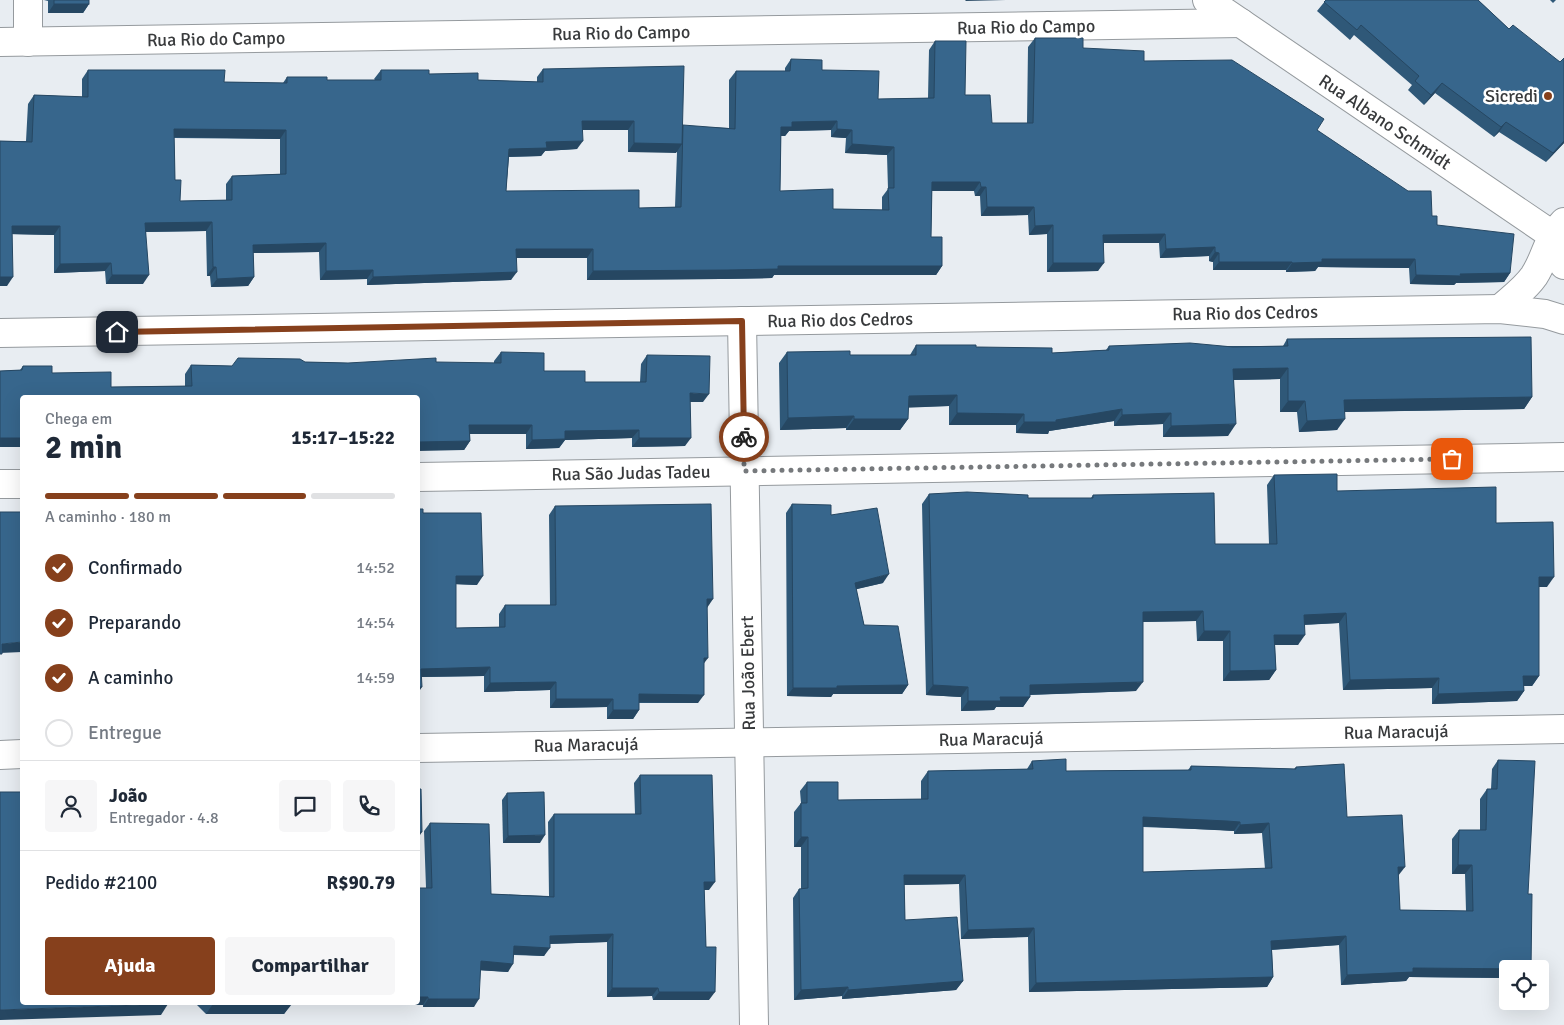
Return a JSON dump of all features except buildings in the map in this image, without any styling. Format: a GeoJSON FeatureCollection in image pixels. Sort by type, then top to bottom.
{"type":"FeatureCollection","features":[{"type":"Feature","properties":{"kind":"street"},"geometry":{"type":"LineString","coordinates":[[28,0],[28,42]]}},
{"type":"Feature","properties":{"kind":"street","name":"Rua Albano Schmidt"},"geometry":{"type":"LineString","coordinates":[[1207,0],[1560,233]]}},
{"type":"Feature","properties":{"kind":"street","name":"Rua Rio do Campo"},"geometry":{"type":"LineString","coordinates":[[0,42],[1241,23]]}},
{"type":"Feature","properties":{"kind":"street"},"geometry":{"type":"LineString","coordinates":[[1560,233],[1564,265]]}},
{"type":"Feature","properties":{"kind":"street"},"geometry":{"type":"LineString","coordinates":[[1500,309],[1533,278],[1560,233]]}},
{"type":"Feature","properties":{"kind":"street","name":"Rua Rio dos Cedros"},"geometry":{"type":"LineString","coordinates":[[0,334],[1500,309],[1545,314],[1564,320]]}},
{"type":"Feature","properties":{"kind":"street","name":"Rua João Ebert"},"geometry":{"type":"LineString","coordinates":[[742,321],[754,1025]]}},
{"type":"Feature","properties":{"kind":"street","name":"Rua São Judas Tadeu"},"geometry":{"type":"LineString","coordinates":[[420,477],[1564,457]]}},
{"type":"Feature","properties":{"kind":"street"},"geometry":{"type":"LineString","coordinates":[[0,484],[20,484]]}},
{"type":"Feature","properties":{"kind":"street","name":"Rua Maracujá"},"geometry":{"type":"LineString","coordinates":[[420,748],[1564,729]]}},
{"type":"Feature","properties":{"kind":"street"},"geometry":{"type":"LineString","coordinates":[[0,755],[20,754]]}},
{"type":"Feature","properties":{"kind":"way so far"},"geometry":{"type":"LineString","coordinates":[[744,437],[744,471],[1452,459]]}},
{"type":"Feature","properties":{"kind":"place","name":"Sicredi"},"geometry":{"type":"Point","coordinates":[1548,96]}},
{"type":"Feature","properties":{"kind":"route"},"geometry":{"type":"LineString","coordinates":[[117,332],[742,321],[744,437]]}}]}
